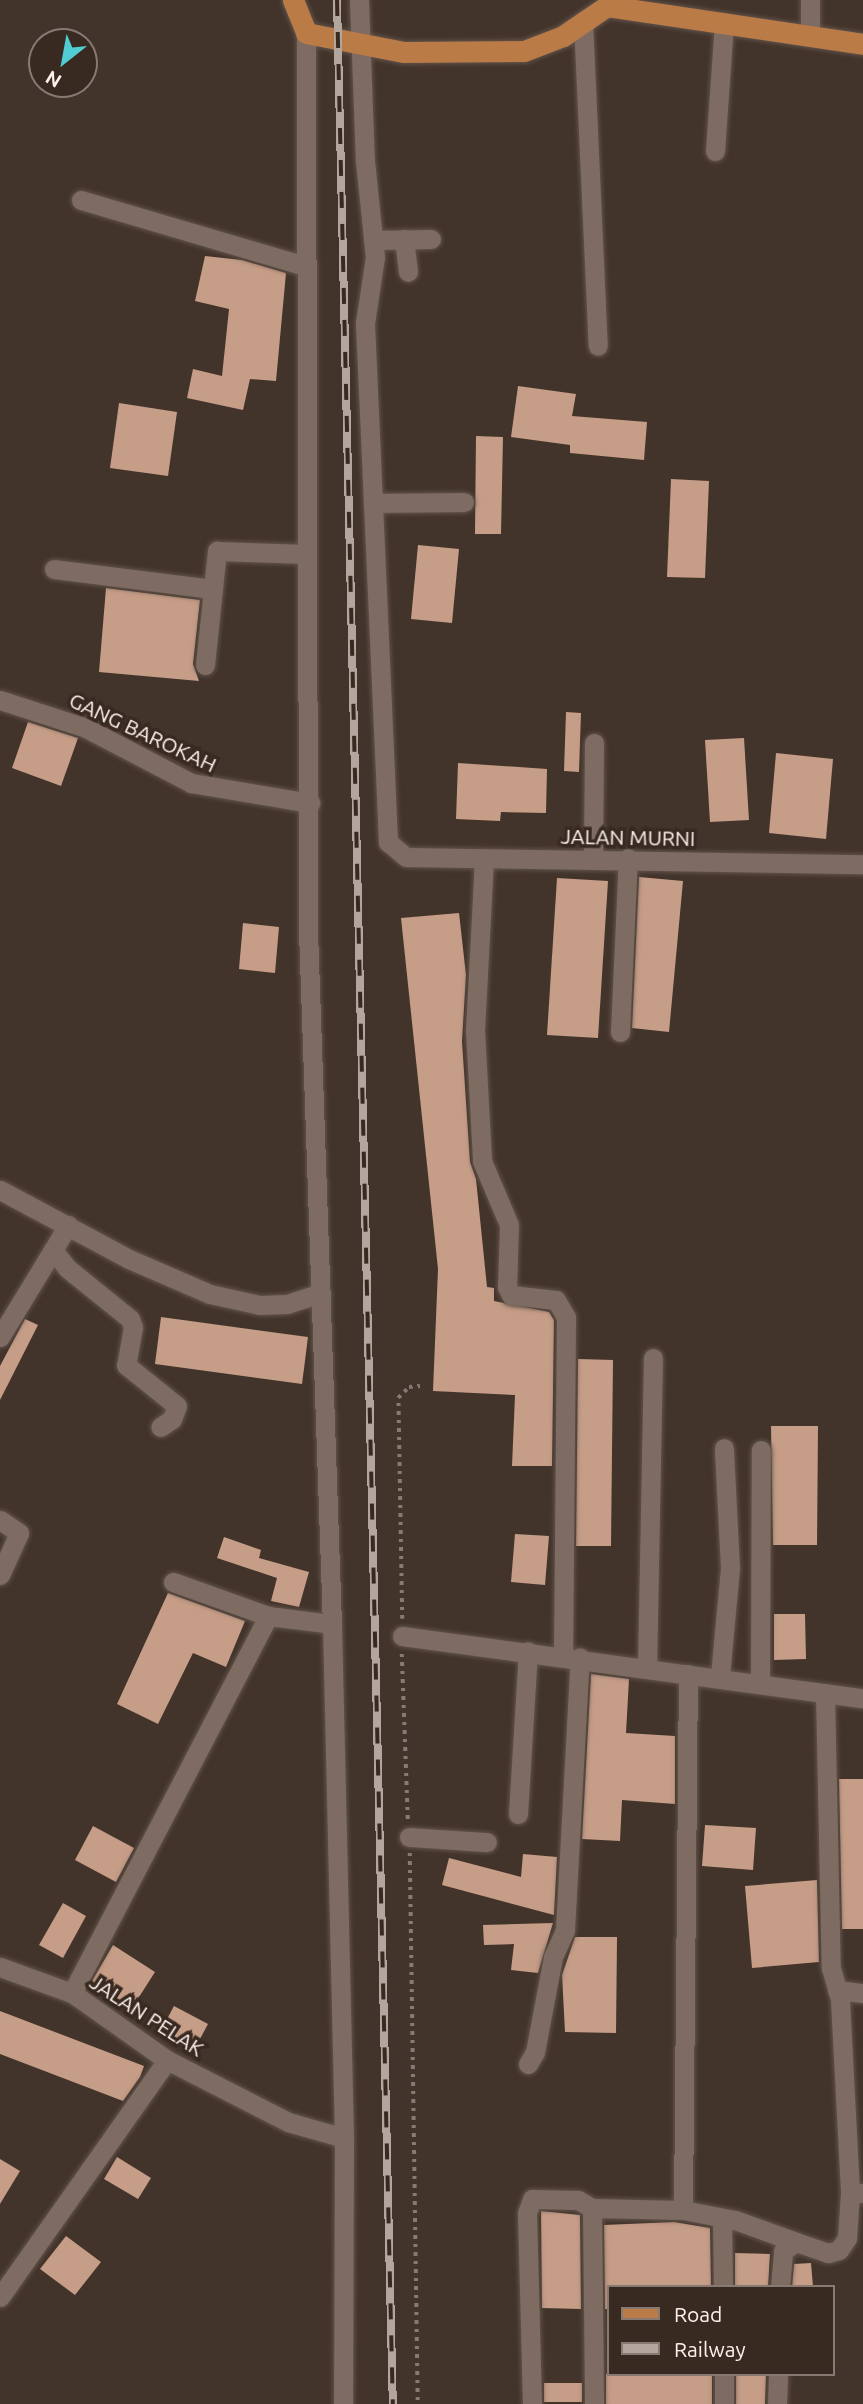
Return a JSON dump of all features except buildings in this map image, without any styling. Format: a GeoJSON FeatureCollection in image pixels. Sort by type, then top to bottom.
{"type":"FeatureCollection","features":[{"type":"Feature","properties":{"kind":"main road"},"geometry":{"type":"LineString","coordinates":[[293,0],[306,33],[360,45],[417,52],[524,51],[542,47],[583,21],[599,3],[673,7],[724,22],[863,44]]}},
{"type":"Feature","properties":{"kind":"street"},"geometry":{"type":"LineString","coordinates":[[359,0],[360,45],[389,240],[408,272]]}},
{"type":"Feature","properties":{"kind":"street"},"geometry":{"type":"LineString","coordinates":[[810,0],[810,36]]}},
{"type":"Feature","properties":{"kind":"street"},"geometry":{"type":"LineString","coordinates":[[583,21],[598,346]]}},
{"type":"Feature","properties":{"kind":"street"},"geometry":{"type":"LineString","coordinates":[[715,151],[724,22]]}},
{"type":"Feature","properties":{"kind":"street"},"geometry":{"type":"LineString","coordinates":[[306,33],[306,554],[310,803],[308,930],[332,1624],[344,2138],[343,2404]]}},
{"type":"Feature","properties":{"kind":"street"},"geometry":{"type":"LineString","coordinates":[[81,200],[305,266]]}},
{"type":"Feature","properties":{"kind":"street"},"geometry":{"type":"LineString","coordinates":[[389,240],[431,239]]}},
{"type":"Feature","properties":{"kind":"street"},"geometry":{"type":"LineString","coordinates":[[389,240],[375,271],[365,323],[387,503],[464,502]]}},
{"type":"Feature","properties":{"kind":"street","name":"JALAN MURNI"},"geometry":{"type":"LineString","coordinates":[[387,503],[384,836],[396,850],[406,857],[628,858],[863,864]]}},
{"type":"Feature","properties":{"kind":"street"},"geometry":{"type":"LineString","coordinates":[[205,665],[219,550],[306,554]]}},
{"type":"Feature","properties":{"kind":"street"},"geometry":{"type":"LineString","coordinates":[[54,569],[213,589]]}},
{"type":"Feature","properties":{"kind":"street","name":"GANG BAROKAH"},"geometry":{"type":"LineString","coordinates":[[0,700],[86,728],[191,783],[310,803]]}},
{"type":"Feature","properties":{"kind":"street"},"geometry":{"type":"LineString","coordinates":[[593,858],[594,743]]}},
{"type":"Feature","properties":{"kind":"street"},"geometry":{"type":"LineString","coordinates":[[620,1032],[628,858]]}},
{"type":"Feature","properties":{"kind":"street"},"geometry":{"type":"LineString","coordinates":[[484,859],[475,1030],[482,1161],[509,1225],[507,1287],[511,1295],[556,1300],[566,1317],[572,1656],[565,1930],[553,1957],[535,2052],[528,2064]]}},
{"type":"Feature","properties":{"kind":"street"},"geometry":{"type":"LineString","coordinates":[[0,1190],[129,1259],[210,1294],[260,1305],[287,1304],[321,1293]]}},
{"type":"Feature","properties":{"kind":"street"},"geometry":{"type":"LineString","coordinates":[[0,1337],[68,1225]]}},
{"type":"Feature","properties":{"kind":"street"},"geometry":{"type":"LineString","coordinates":[[53,1250],[67,1268],[130,1319],[133,1327],[126,1365],[177,1406],[172,1419],[160,1427]]}},
{"type":"Feature","properties":{"kind":"street"},"geometry":{"type":"LineString","coordinates":[[647,1669],[653,1358]]}},
{"type":"Feature","properties":{"kind":"street"},"geometry":{"type":"LineString","coordinates":[[720,1676],[730,1568],[724,1448]]}},
{"type":"Feature","properties":{"kind":"street"},"geometry":{"type":"LineString","coordinates":[[760,1683],[761,1450]]}},
{"type":"Feature","properties":{"kind":"street"},"geometry":{"type":"LineString","coordinates":[[0,1520],[19,1533],[0,1575]]}},
{"type":"Feature","properties":{"kind":"street"},"geometry":{"type":"LineString","coordinates":[[173,1582],[268,1616],[332,1624]]}},
{"type":"Feature","properties":{"kind":"street"},"geometry":{"type":"LineString","coordinates":[[72,1993],[268,1616]]}},
{"type":"Feature","properties":{"kind":"street"},"geometry":{"type":"LineString","coordinates":[[402,1636],[572,1656],[647,1669],[720,1676],[863,1698]]}},
{"type":"Feature","properties":{"kind":"street"},"geometry":{"type":"LineString","coordinates":[[518,1814],[528,1651]]}},
{"type":"Feature","properties":{"kind":"street"},"geometry":{"type":"LineString","coordinates":[[683,2210],[688,1674]]}},
{"type":"Feature","properties":{"kind":"street"},"geometry":{"type":"LineString","coordinates":[[532,2404],[529,2204],[538,2196],[584,2200],[592,2208],[683,2210],[722,2218],[828,2253],[839,2250],[847,2238],[857,2193],[837,1990],[831,1968],[825,1693]]}},
{"type":"Feature","properties":{"kind":"street"},"geometry":{"type":"LineString","coordinates":[[417,1838],[487,1842]]}},
{"type":"Feature","properties":{"kind":"street","name":"JALAN PELAK"},"geometry":{"type":"LineString","coordinates":[[0,1967],[72,1993],[167,2060],[288,2122],[344,2138]]}},
{"type":"Feature","properties":{"kind":"street"},"geometry":{"type":"LineString","coordinates":[[837,1990],[863,1993]]}},
{"type":"Feature","properties":{"kind":"street"},"geometry":{"type":"LineString","coordinates":[[0,2297],[167,2060]]}},
{"type":"Feature","properties":{"kind":"street"},"geometry":{"type":"LineString","coordinates":[[592,2208],[594,2404]]}},
{"type":"Feature","properties":{"kind":"street"},"geometry":{"type":"LineString","coordinates":[[722,2218],[723,2285]]}},
{"type":"Feature","properties":{"kind":"street"},"geometry":{"type":"LineString","coordinates":[[780,2285],[783,2251],[796,2242]]}},
{"type":"Feature","properties":{"kind":"street"},"geometry":{"type":"LineString","coordinates":[[724,2376],[724,2404]]}},
{"type":"Feature","properties":{"kind":"street"},"geometry":{"type":"LineString","coordinates":[[777,2404],[778,2376]]}},
{"type":"Feature","properties":{"kind":"path"},"geometry":{"type":"LineString","coordinates":[[418,2404],[417,1838],[402,1636],[398,1398],[408,1387],[420,1386]]}},
{"type":"Feature","properties":{"kind":"railway"},"geometry":{"type":"LineString","coordinates":[[337,0],[393,2404]]}}]}
